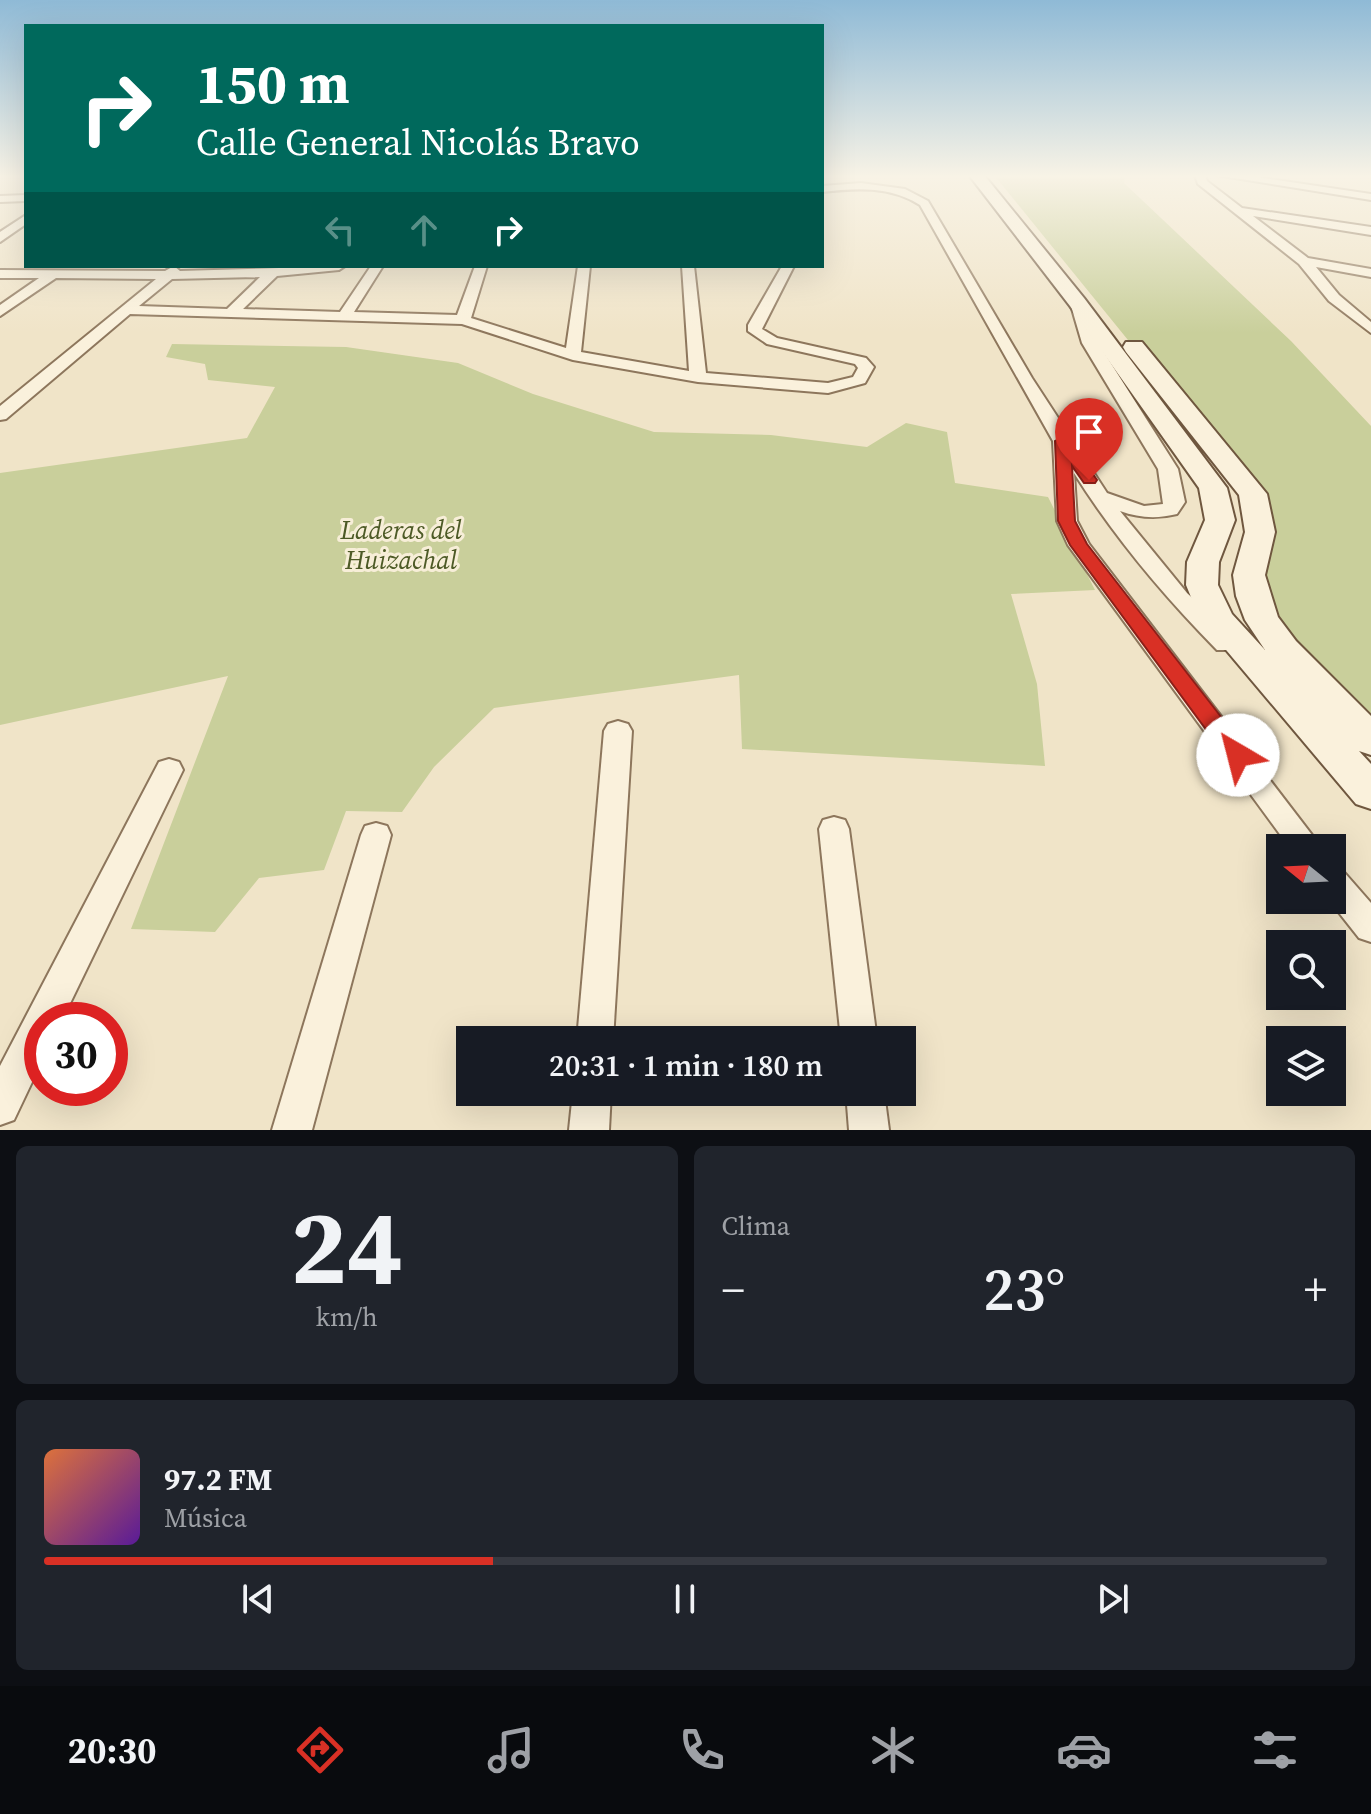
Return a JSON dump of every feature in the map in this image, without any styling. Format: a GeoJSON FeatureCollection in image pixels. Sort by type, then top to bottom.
{"type":"FeatureCollection","features":[{"type":"Feature","properties":{"kind":"main road"},"geometry":{"type":"LineString","coordinates":[[1018,228],[1077,302],[1213,488],[1220,520],[1203,562],[1202,585],[1217,619],[1371,792]]}},
{"type":"Feature","properties":{"kind":"main road"},"geometry":{"type":"LineString","coordinates":[[1037,228],[1253,494],[1260,532],[1249,575],[1262,620],[1283,649],[1371,740]]}},
{"type":"Feature","properties":{"kind":"street"},"geometry":{"type":"LineString","coordinates":[[938,228],[1062,441],[1150,567],[1203,624],[1283,694]]}},
{"type":"Feature","properties":{"kind":"street"},"geometry":{"type":"LineString","coordinates":[[1261,228],[1304,261],[1334,298],[1371,329]]}},
{"type":"Feature","properties":{"kind":"street"},"geometry":{"type":"LineString","coordinates":[[1350,228],[1371,231]]}},
{"type":"Feature","properties":{"kind":"street"},"geometry":{"type":"LineString","coordinates":[[1304,261],[1371,273]]}},
{"type":"Feature","properties":{"kind":"street"},"geometry":{"type":"LineString","coordinates":[[0,274],[174,270],[272,273],[320,268]]}},
{"type":"Feature","properties":{"kind":"street"},"geometry":{"type":"LineString","coordinates":[[345,315],[376,268]]}},
{"type":"Feature","properties":{"kind":"street"},"geometry":{"type":"LineString","coordinates":[[463,320],[480,268]]}},
{"type":"Feature","properties":{"kind":"street"},"geometry":{"type":"LineString","coordinates":[[573,355],[584,268]]}},
{"type":"Feature","properties":{"kind":"street"},"geometry":{"type":"LineString","coordinates":[[688,268],[698,377]]}},
{"type":"Feature","properties":{"kind":"street"},"geometry":{"type":"LineString","coordinates":[[129,310],[463,320],[573,355],[698,377],[828,388],[859,380],[866,367],[860,361],[772,341],[755,331],[755,325],[787,268]]}},
{"type":"Feature","properties":{"kind":"street"},"geometry":{"type":"LineString","coordinates":[[0,415],[174,270]]}},
{"type":"Feature","properties":{"kind":"street"},"geometry":{"type":"LineString","coordinates":[[0,312],[58,271]]}},
{"type":"Feature","properties":{"kind":"street"},"geometry":{"type":"LineString","coordinates":[[232,312],[272,273]]}},
{"type":"Feature","properties":{"kind":"street"},"geometry":{"type":"LineString","coordinates":[[1077,302],[1090,343],[1168,469],[1175,502],[1170,510],[1142,512],[1102,498]]}},
{"type":"Feature","properties":{"kind":"street"},"geometry":{"type":"LineString","coordinates":[[1062,441],[1067,521],[1079,545],[1296,834]]}},
{"type":"Feature","properties":{"kind":"street"},"geometry":{"type":"LineString","coordinates":[[596,1026],[618,731]]}},
{"type":"Feature","properties":{"kind":"street"},"geometry":{"type":"LineString","coordinates":[[53,1002],[169,770]]}},
{"type":"Feature","properties":{"kind":"street"},"geometry":{"type":"LineString","coordinates":[[834,829],[857,1026]]}},
{"type":"Feature","properties":{"kind":"street"},"geometry":{"type":"LineString","coordinates":[[292,1130],[376,835]]}},
{"type":"Feature","properties":{"kind":"street"},"geometry":{"type":"LineString","coordinates":[[1346,898],[1371,927]]}},
{"type":"Feature","properties":{"kind":"street"},"geometry":{"type":"LineString","coordinates":[[0,1106],[24,1059]]}},
{"type":"Feature","properties":{"kind":"street"},"geometry":{"type":"LineString","coordinates":[[589,1130],[591,1106]]}},
{"type":"Feature","properties":{"kind":"street"},"geometry":{"type":"LineString","coordinates":[[866,1106],[869,1130]]}},
{"type":"Feature","properties":{"kind":"green space"},"geometry":{"type":"Polygon","coordinates":[[[1037,228],[1171,228],[1291,341],[1371,426],[1371,739],[1262,620],[1253,494],[1037,228]]]}},
{"type":"Feature","properties":{"kind":"green space","name":"Laderas del Huizachal"},"geometry":{"type":"Polygon","coordinates":[[[172,344],[346,347],[458,363],[533,394],[654,432],[771,435],[867,447],[906,423],[947,432],[955,483],[1048,497],[1095,590],[1011,594],[1037,684],[1045,766],[742,749],[739,675],[494,708],[434,767],[402,812],[346,811],[324,870],[259,878],[215,932],[131,929],[228,676],[0,725],[0,473],[247,438],[275,387],[208,380],[205,364],[166,357],[172,344]]]}},
{"type":"Feature","properties":{"kind":"route"},"geometry":{"type":"LineString","coordinates":[[1089,480],[1062,441],[1067,521],[1079,545],[1238,755]]}}]}
